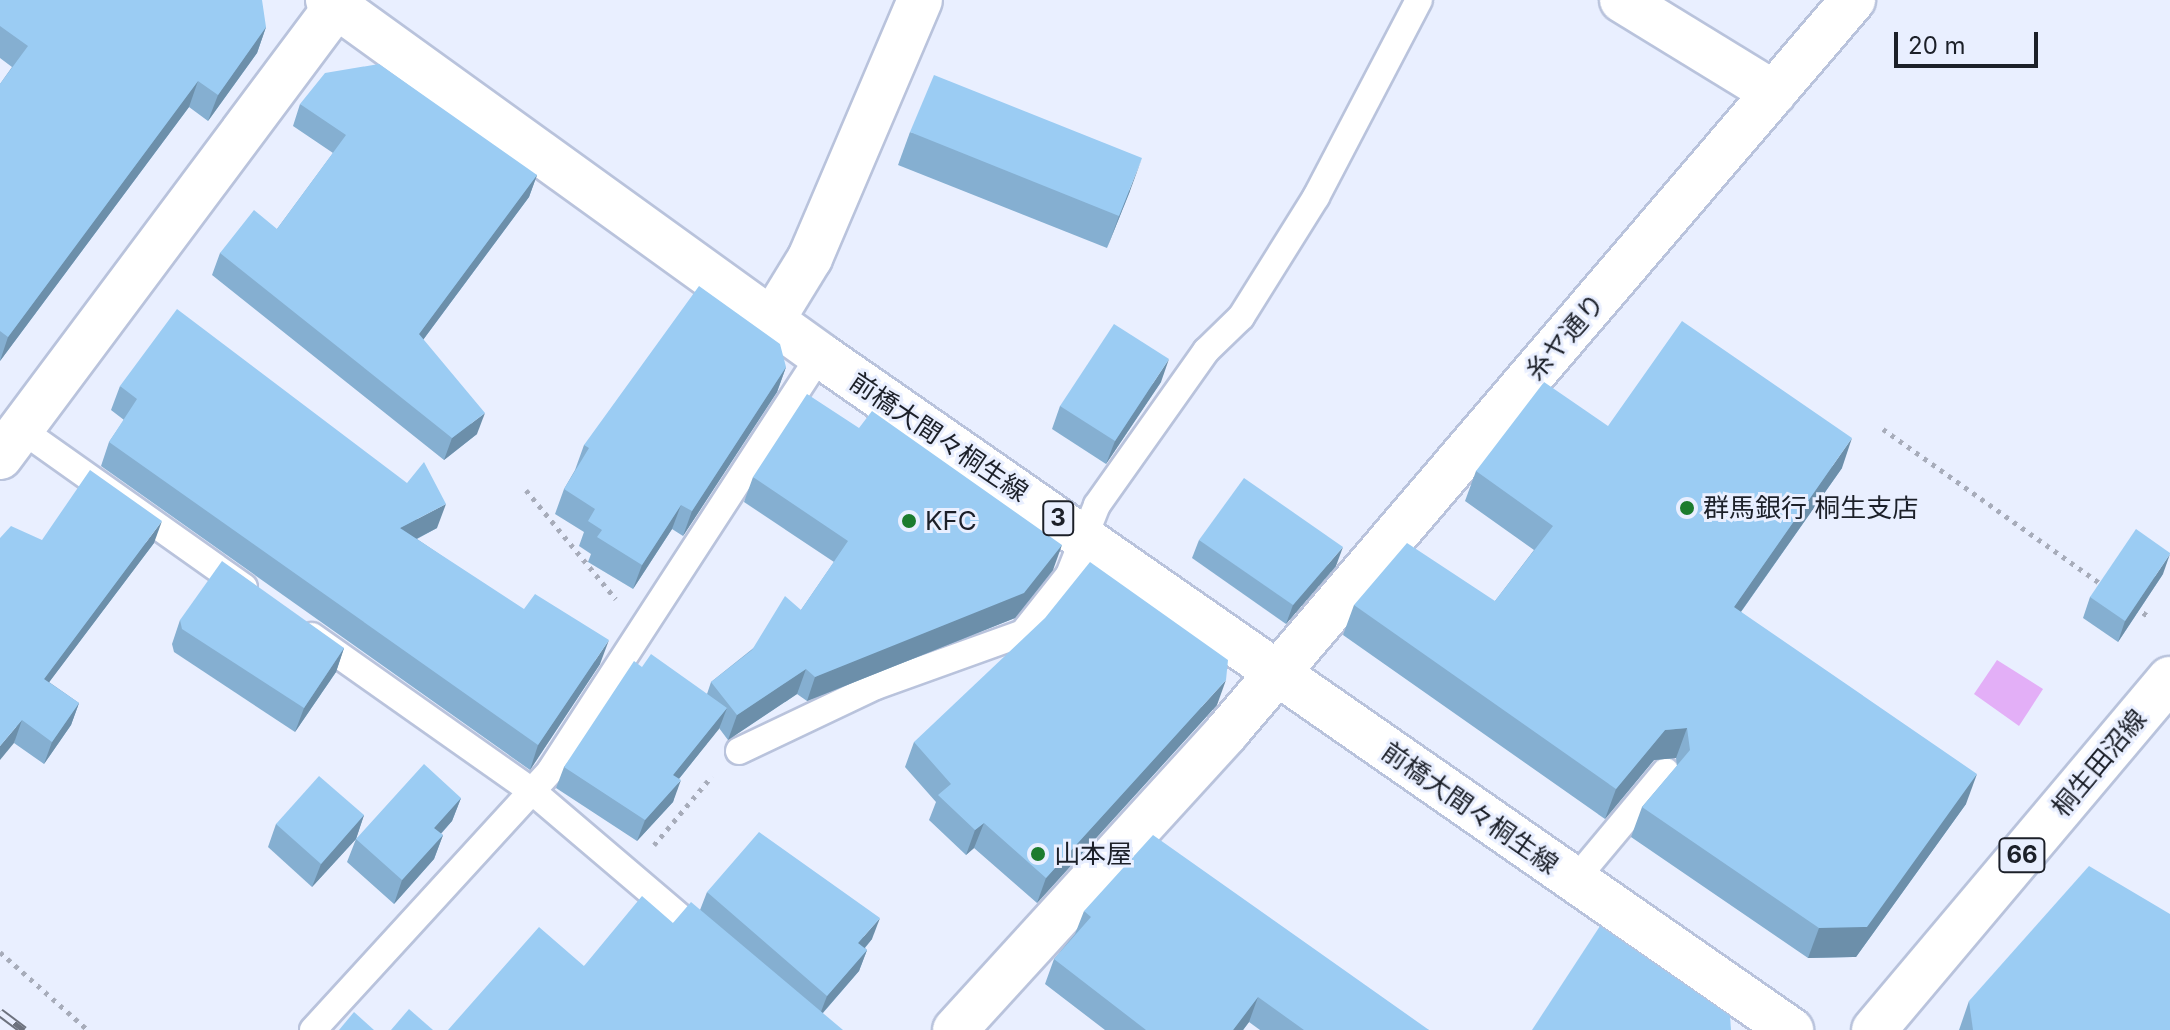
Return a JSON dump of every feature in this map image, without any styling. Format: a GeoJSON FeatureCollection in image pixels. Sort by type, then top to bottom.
{"type":"FeatureCollection","features":[{"type":"Feature","properties":{"kind":"street"},"geometry":{"type":"LineString","coordinates":[[772,320],[810,258],[920,0]]}},
{"type":"Feature","properties":{"kind":"street"},"geometry":{"type":"LineString","coordinates":[[1622,0],[1774,93]]}},
{"type":"Feature","properties":{"kind":"street","name":"糸ヤ通り"},"geometry":{"type":"LineString","coordinates":[[955,1030],[1275,672],[1853,0]]}},
{"type":"Feature","properties":{"kind":"street"},"geometry":{"type":"LineString","coordinates":[[11,444],[335,2]]}},
{"type":"Feature","properties":{"kind":"street","name":"前橋大間々桐生線"},"geometry":{"type":"LineString","coordinates":[[335,2],[820,355],[1791,1030]]}},
{"type":"Feature","properties":{"kind":"street","name":"桐生田沼線"},"geometry":{"type":"LineString","coordinates":[[1874,1030],[2170,679]]}},
{"type":"Feature","properties":{"kind":"lane"},"geometry":{"type":"LineString","coordinates":[[739,751],[876,686],[1023,633],[1069,575],[1097,505],[1206,351],[1241,317],[1291,237],[1419,0]]}},
{"type":"Feature","properties":{"kind":"lane"},"geometry":{"type":"LineString","coordinates":[[313,1030],[532,791],[648,624],[820,355]]}},
{"type":"Feature","properties":{"kind":"lane"},"geometry":{"type":"LineString","coordinates":[[11,444],[270,606]]}},
{"type":"Feature","properties":{"kind":"lane"},"geometry":{"type":"LineString","coordinates":[[293,623],[532,791],[727,957]]}},
{"type":"Feature","properties":{"kind":"lane"},"geometry":{"type":"LineString","coordinates":[[1574,881],[1666,771]]}},
{"type":"Feature","properties":{"kind":"path"},"geometry":{"type":"LineString","coordinates":[[1883,429],[2112,591]]}},
{"type":"Feature","properties":{"kind":"path"},"geometry":{"type":"LineString","coordinates":[[526,490],[607,593],[648,624]]}},
{"type":"Feature","properties":{"kind":"path"},"geometry":{"type":"LineString","coordinates":[[2125,600],[2151,618]]}},
{"type":"Feature","properties":{"kind":"path"},"geometry":{"type":"LineString","coordinates":[[632,873],[739,751]]}},
{"type":"Feature","properties":{"kind":"path"},"geometry":{"type":"LineString","coordinates":[[0,952],[88,1030]]}},
{"type":"Feature","properties":{"kind":"shaded area"},"geometry":{"type":"Polygon","coordinates":[[[1997,660],[2043,689],[2019,726],[1974,694],[1997,660]]]}},
{"type":"Feature","properties":{"kind":"building"},"geometry":{"type":"Polygon","coordinates":[[[0,0],[262,0],[266,27],[218,95],[198,81],[8,337],[0,331],[0,84],[28,46],[0,26],[0,0]]]}},
{"type":"Feature","properties":{"kind":"building"},"geometry":{"type":"Polygon","coordinates":[[[379,64],[537,175],[419,334],[485,413],[452,438],[220,253],[254,210],[277,229],[346,135],[300,104],[325,73],[379,64]]]}},
{"type":"Feature","properties":{"kind":"building"},"geometry":{"type":"Polygon","coordinates":[[[934,75],[1142,158],[1119,216],[910,132],[934,75]]]}},
{"type":"Feature","properties":{"kind":"building"},"geometry":{"type":"Polygon","coordinates":[[[699,286],[780,344],[786,367],[692,511],[681,505],[642,565],[597,537],[602,530],[588,521],[595,509],[564,489],[589,448],[584,445],[699,286]]]}},
{"type":"Feature","properties":{"kind":"building"},"geometry":{"type":"Polygon","coordinates":[[[177,309],[407,483],[424,462],[446,504],[400,528],[524,609],[535,594],[609,640],[538,745],[109,442],[137,399],[120,386],[177,309]]]}},
{"type":"Feature","properties":{"kind":"building"},"geometry":{"type":"Polygon","coordinates":[[[1682,321],[1852,438],[1734,607],[1977,774],[1867,927],[1819,928],[1642,807],[1690,750],[1687,728],[1665,730],[1616,789],[1354,605],[1407,543],[1495,601],[1553,526],[1476,471],[1544,382],[1608,426],[1682,321]]]}},
{"type":"Feature","properties":{"kind":"building"},"geometry":{"type":"Polygon","coordinates":[[[1114,324],[1169,359],[1115,441],[1060,406],[1114,324]]]}},
{"type":"Feature","properties":{"kind":"building"},"geometry":{"type":"Polygon","coordinates":[[[807,394],[859,428],[872,411],[1062,545],[1024,593],[815,677],[806,669],[737,715],[711,682],[752,650],[785,596],[801,610],[848,541],[753,477],[807,394]]]}},
{"type":"Feature","properties":{"kind":"building"},"geometry":{"type":"Polygon","coordinates":[[[90,470],[162,521],[44,679],[79,703],[52,742],[22,720],[0,746],[0,538],[11,526],[42,540],[90,470]]]}},
{"type":"Feature","properties":{"kind":"building"},"geometry":{"type":"Polygon","coordinates":[[[1244,478],[1343,547],[1293,605],[1199,540],[1244,478]]]}},
{"type":"Feature","properties":{"kind":"building"},"geometry":{"type":"Polygon","coordinates":[[[2136,529],[2170,554],[2125,621],[2090,597],[2136,529]]]}},
{"type":"Feature","properties":{"kind":"building"},"geometry":{"type":"Polygon","coordinates":[[[222,561],[344,648],[304,708],[182,629],[180,620],[222,561]]]}},
{"type":"Feature","properties":{"kind":"building"},"geometry":{"type":"Polygon","coordinates":[[[1090,562],[1228,660],[1226,680],[1046,878],[984,823],[975,830],[938,795],[951,784],[914,742],[1045,618],[1090,562]]]}},
{"type":"Feature","properties":{"kind":"building"},"geometry":{"type":"Polygon","coordinates":[[[651,654],[727,708],[673,775],[681,780],[645,820],[564,767],[634,661],[642,667],[651,654]]]}},
{"type":"Feature","properties":{"kind":"building"},"geometry":{"type":"Polygon","coordinates":[[[424,764],[461,798],[434,828],[443,835],[402,880],[356,839],[424,764]]]}},
{"type":"Feature","properties":{"kind":"building"},"geometry":{"type":"Polygon","coordinates":[[[319,776],[364,815],[321,864],[276,824],[319,776]]]}},
{"type":"Feature","properties":{"kind":"building"},"geometry":{"type":"Polygon","coordinates":[[[759,832],[880,918],[858,943],[867,950],[827,996],[707,892],[759,832]]]}},
{"type":"Feature","properties":{"kind":"building"},"geometry":{"type":"Polygon","coordinates":[[[1153,835],[1429,1030],[1304,1030],[1258,997],[1233,1030],[1146,1030],[1054,959],[1091,917],[1084,911],[1153,835]]]}},
{"type":"Feature","properties":{"kind":"building"},"geometry":{"type":"Polygon","coordinates":[[[2089,866],[2170,914],[2170,1030],[1973,1030],[1969,1001],[2089,866]]]}},
{"type":"Feature","properties":{"kind":"building"},"geometry":{"type":"Polygon","coordinates":[[[642,896],[673,923],[691,902],[843,1030],[448,1030],[539,927],[584,966],[642,896]]]}},
{"type":"Feature","properties":{"kind":"building"},"geometry":{"type":"Polygon","coordinates":[[[1600,926],[1730,1016],[1731,1030],[1532,1030],[1600,926]]]}},
{"type":"Feature","properties":{"kind":"building"},"geometry":{"type":"Polygon","coordinates":[[[409,1009],[433,1030],[391,1030],[409,1009]]]}},
{"type":"Feature","properties":{"kind":"building"},"geometry":{"type":"Polygon","coordinates":[[[354,1012],[374,1030],[339,1030],[354,1012]]]}},
{"type":"Feature","properties":{"kind":"railway"},"geometry":{"type":"LineString","coordinates":[[0,1012],[24,1030]]}},
{"type":"Feature","properties":{"kind":"place","name":"群馬銀行 桐生支店"},"geometry":{"type":"Point","coordinates":[1687,508]}},
{"type":"Feature","properties":{"kind":"place","name":"KFC"},"geometry":{"type":"Point","coordinates":[909,521]}},
{"type":"Feature","properties":{"kind":"place","name":"山本屋"},"geometry":{"type":"Point","coordinates":[1038,854]}}]}
